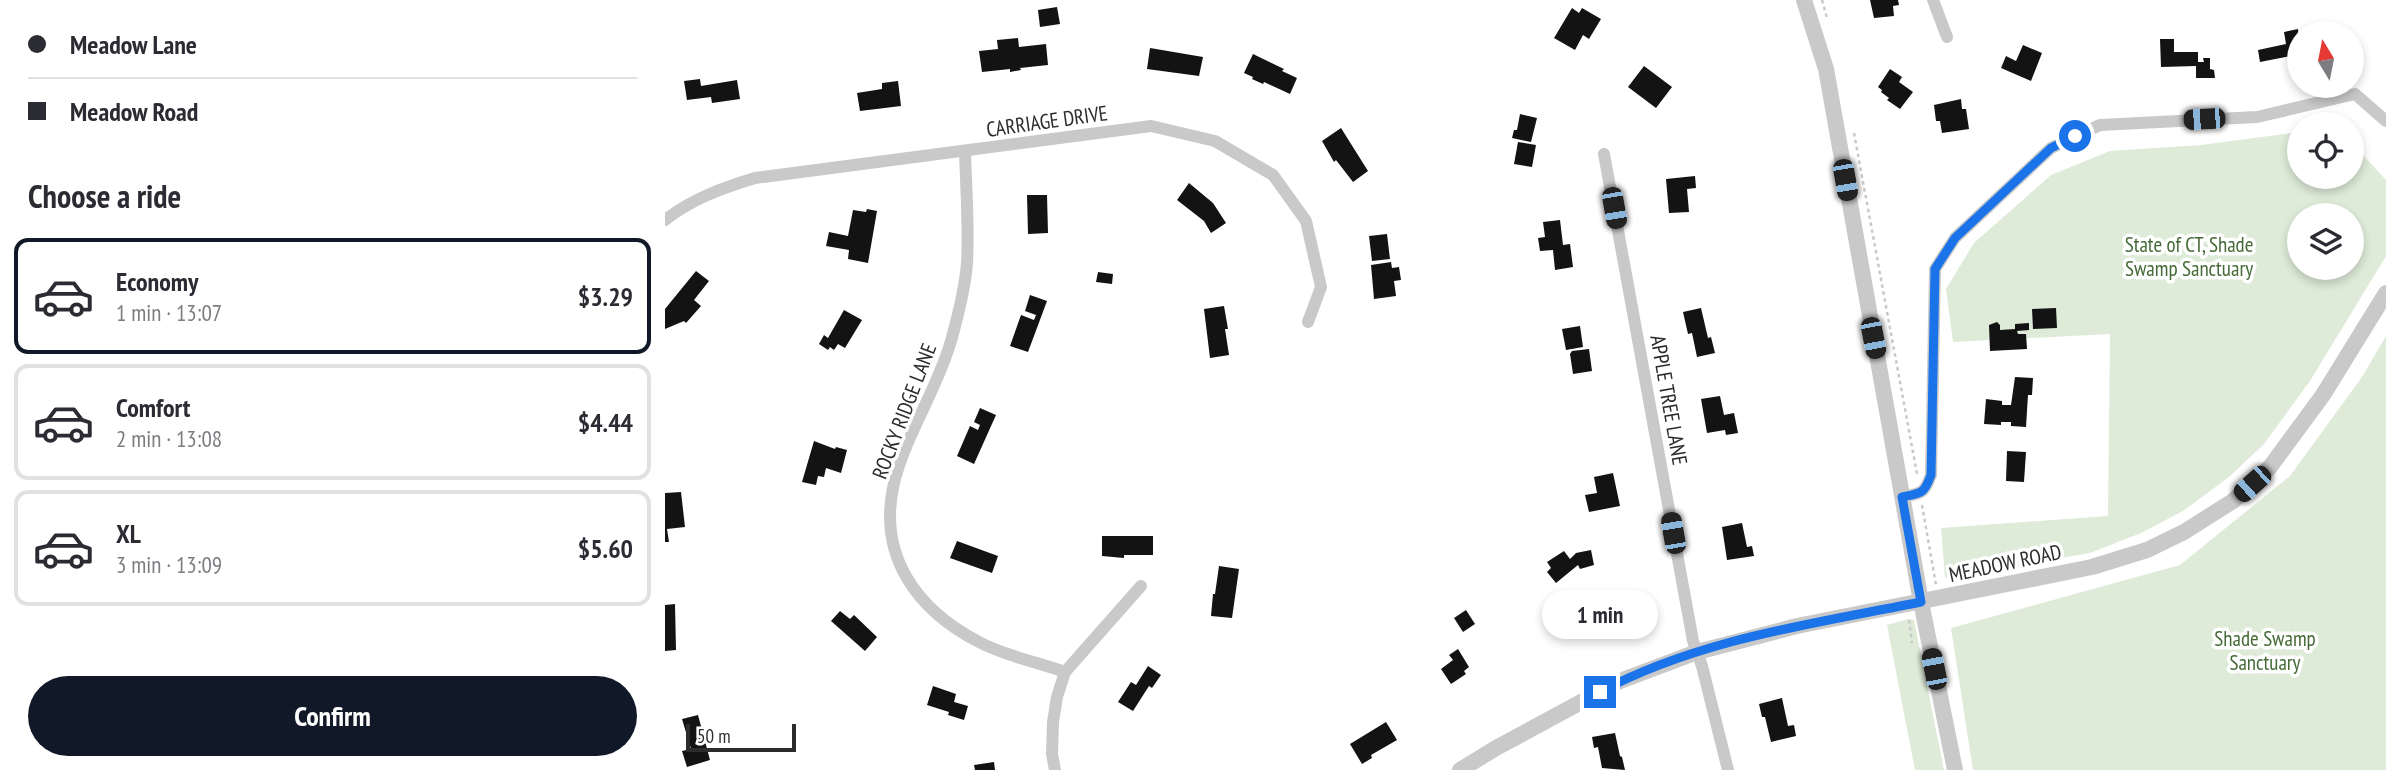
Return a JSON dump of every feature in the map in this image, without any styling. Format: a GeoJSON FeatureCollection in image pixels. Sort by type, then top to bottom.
{"type":"FeatureCollection","features":[{"type":"Feature","properties":{"kind":"street"},"geometry":{"type":"LineString","coordinates":[[1804,0],[1826,69],[1921,602],[1955,770]]}},
{"type":"Feature","properties":{"kind":"street"},"geometry":{"type":"LineString","coordinates":[[1933,0],[1947,37]]}},
{"type":"Feature","properties":{"kind":"street"},"geometry":{"type":"LineString","coordinates":[[1902,497],[1926,489],[1931,475],[1935,269],[1955,238],[2051,148],[2100,125],[2257,117],[2355,94],[2386,121]]}},
{"type":"Feature","properties":{"kind":"street","name":"CARRIAGE DRIVE"},"geometry":{"type":"LineString","coordinates":[[665,220],[684,205],[718,189],[755,177],[1151,126],[1215,141],[1273,175],[1306,221],[1321,287],[1308,322]]}},
{"type":"Feature","properties":{"kind":"street","name":"ROCKY RIDGE LANE"},"geometry":{"type":"LineString","coordinates":[[965,151],[967,264],[960,306],[950,344],[894,483],[890,508],[891,533],[896,557],[907,580],[924,603],[980,643],[1065,672]]}},
{"type":"Feature","properties":{"kind":"street","name":"APPLE TREE LANE"},"geometry":{"type":"LineString","coordinates":[[1604,154],[1693,641],[1702,666],[1728,770]]}},
{"type":"Feature","properties":{"kind":"street","name":"MEADOW ROAD"},"geometry":{"type":"LineString","coordinates":[[1460,770],[1620,681],[1697,652],[1797,626],[2092,567],[2147,550],[2184,532],[2233,501],[2270,467],[2323,395],[2386,293]]}},
{"type":"Feature","properties":{"kind":"street"},"geometry":{"type":"LineString","coordinates":[[1055,770],[1053,722],[1065,672],[1141,586]]}},
{"type":"Feature","properties":{"kind":"green space","name":"State of CT, Shade Swamp Sanctuary"},"geometry":{"type":"Polygon","coordinates":[[[2287,134],[2287,189],[2364,189],[2364,156],[2386,180],[2386,256],[2310,381],[2264,444],[2229,477],[2183,511],[2141,533],[2090,553],[1945,578],[1941,528],[2108,516],[2110,334],[1953,342],[1946,289],[1974,243],[2051,175],[2110,151],[2201,145],[2287,134]]]}},
{"type":"Feature","properties":{"kind":"green space","name":"Shade Swamp Sanctuary"},"geometry":{"type":"Polygon","coordinates":[[[2386,336],[2386,770],[1973,770],[1951,628],[2180,565],[2290,476],[2362,377],[2386,336]]]}},
{"type":"Feature","properties":{"kind":"green space"},"geometry":{"type":"Polygon","coordinates":[[[1914,620],[1944,770],[1915,770],[1887,625],[1914,620]]]}},
{"type":"Feature","properties":{"kind":"building"},"geometry":{"type":"Polygon","coordinates":[[[1870,0],[1898,0],[1899,5],[1893,6],[1894,16],[1874,18],[1870,0]]]}},
{"type":"Feature","properties":{"kind":"building"},"geometry":{"type":"Polygon","coordinates":[[[1057,7],[1060,24],[1040,27],[1038,10],[1057,7]]]}},
{"type":"Feature","properties":{"kind":"building"},"geometry":{"type":"Polygon","coordinates":[[[1572,8],[1579,13],[1582,8],[1601,19],[1589,39],[1583,35],[1575,50],[1554,38],[1572,8]]]}},
{"type":"Feature","properties":{"kind":"building"},"geometry":{"type":"Polygon","coordinates":[[[2287,31],[2287,57],[2260,62],[2258,50],[2286,44],[2284,32],[2287,31]]]}},
{"type":"Feature","properties":{"kind":"building"},"geometry":{"type":"Polygon","coordinates":[[[1018,38],[1019,47],[1046,44],[1048,65],[1020,68],[1021,70],[1010,72],[1010,69],[982,72],[979,51],[998,49],[997,40],[1018,38]]]}},
{"type":"Feature","properties":{"kind":"building"},"geometry":{"type":"Polygon","coordinates":[[[2160,39],[2174,39],[2174,52],[2198,52],[2198,62],[2204,62],[2203,58],[2210,58],[2210,69],[2214,70],[2215,78],[2196,78],[2196,66],[2161,67],[2160,39]]]}},
{"type":"Feature","properties":{"kind":"building"},"geometry":{"type":"Polygon","coordinates":[[[2023,45],[2042,53],[2031,81],[2001,68],[2006,56],[2016,61],[2023,45]]]}},
{"type":"Feature","properties":{"kind":"building"},"geometry":{"type":"Polygon","coordinates":[[[1150,48],[1203,57],[1199,76],[1147,69],[1150,48]]]}},
{"type":"Feature","properties":{"kind":"building"},"geometry":{"type":"Polygon","coordinates":[[[1253,54],[1297,78],[1290,94],[1252,79],[1253,77],[1244,73],[1253,54]]]}},
{"type":"Feature","properties":{"kind":"building"},"geometry":{"type":"Polygon","coordinates":[[[1644,66],[1672,87],[1656,108],[1628,87],[1644,66]]]}},
{"type":"Feature","properties":{"kind":"building"},"geometry":{"type":"Polygon","coordinates":[[[1890,69],[1902,77],[1899,82],[1913,92],[1900,109],[1887,100],[1889,98],[1878,87],[1890,69]]]}},
{"type":"Feature","properties":{"kind":"building"},"geometry":{"type":"Polygon","coordinates":[[[700,79],[701,86],[737,80],[740,99],[712,103],[711,97],[687,100],[684,81],[700,79]]]}},
{"type":"Feature","properties":{"kind":"building"},"geometry":{"type":"Polygon","coordinates":[[[898,81],[901,106],[860,111],[857,93],[882,89],[882,83],[898,81]]]}},
{"type":"Feature","properties":{"kind":"building"},"geometry":{"type":"Polygon","coordinates":[[[1961,99],[1962,109],[1966,109],[1969,129],[1942,133],[1940,121],[1936,121],[1934,105],[1961,99]]]}},
{"type":"Feature","properties":{"kind":"building"},"geometry":{"type":"Polygon","coordinates":[[[1520,114],[1537,118],[1531,142],[1512,138],[1514,130],[1517,130],[1520,114]]]}},
{"type":"Feature","properties":{"kind":"building"},"geometry":{"type":"Polygon","coordinates":[[[1341,128],[1368,171],[1353,182],[1336,160],[1334,162],[1322,141],[1341,128]]]}},
{"type":"Feature","properties":{"kind":"building"},"geometry":{"type":"Polygon","coordinates":[[[1518,142],[1536,145],[1532,167],[1514,164],[1518,142]]]}},
{"type":"Feature","properties":{"kind":"building"},"geometry":{"type":"Polygon","coordinates":[[[1695,176],[1696,188],[1687,189],[1689,212],[1669,213],[1666,179],[1695,176]]]}},
{"type":"Feature","properties":{"kind":"building"},"geometry":{"type":"Polygon","coordinates":[[[1189,183],[1213,203],[1226,223],[1211,233],[1204,221],[1177,200],[1189,183]]]}},
{"type":"Feature","properties":{"kind":"building"},"geometry":{"type":"Polygon","coordinates":[[[1027,195],[1047,195],[1048,233],[1028,234],[1027,195]]]}},
{"type":"Feature","properties":{"kind":"building"},"geometry":{"type":"Polygon","coordinates":[[[867,209],[877,211],[868,263],[848,259],[849,250],[826,246],[829,232],[848,236],[853,210],[866,212],[867,209]]]}},
{"type":"Feature","properties":{"kind":"building"},"geometry":{"type":"Polygon","coordinates":[[[1560,220],[1563,245],[1570,244],[1573,267],[1555,270],[1553,250],[1540,251],[1538,238],[1545,237],[1543,222],[1560,220]]]}},
{"type":"Feature","properties":{"kind":"building"},"geometry":{"type":"Polygon","coordinates":[[[1387,234],[1390,259],[1372,261],[1369,236],[1387,234]]]}},
{"type":"Feature","properties":{"kind":"building"},"geometry":{"type":"Polygon","coordinates":[[[1391,262],[1392,268],[1399,267],[1401,280],[1394,281],[1396,296],[1374,299],[1371,265],[1391,262]]]}},
{"type":"Feature","properties":{"kind":"building"},"geometry":{"type":"Polygon","coordinates":[[[696,271],[709,281],[694,300],[701,306],[686,323],[684,321],[665,329],[665,309],[696,271]]]}},
{"type":"Feature","properties":{"kind":"building"},"geometry":{"type":"Polygon","coordinates":[[[1098,272],[1113,274],[1112,284],[1096,282],[1098,272]]]}},
{"type":"Feature","properties":{"kind":"building"},"geometry":{"type":"Polygon","coordinates":[[[1030,295],[1047,301],[1028,352],[1010,346],[1021,315],[1034,320],[1036,315],[1025,311],[1030,295]]]}},
{"type":"Feature","properties":{"kind":"building"},"geometry":{"type":"Polygon","coordinates":[[[1224,306],[1229,355],[1210,358],[1204,309],[1224,306]]]}},
{"type":"Feature","properties":{"kind":"building"},"geometry":{"type":"Polygon","coordinates":[[[1701,308],[1708,338],[1711,337],[1715,353],[1697,357],[1692,333],[1688,334],[1683,312],[1701,308]]]}},
{"type":"Feature","properties":{"kind":"building"},"geometry":{"type":"Polygon","coordinates":[[[2056,308],[2057,328],[2033,329],[2032,309],[2056,308]]]}},
{"type":"Feature","properties":{"kind":"building"},"geometry":{"type":"Polygon","coordinates":[[[844,310],[862,320],[845,348],[838,344],[834,350],[830,347],[828,350],[819,344],[824,335],[828,338],[844,310]]]}},
{"type":"Feature","properties":{"kind":"building"},"geometry":{"type":"Polygon","coordinates":[[[1997,322],[2000,330],[2015,329],[2015,324],[2029,323],[2029,330],[2017,331],[2018,334],[2026,334],[2027,349],[1990,351],[1989,325],[1997,322]]]}},
{"type":"Feature","properties":{"kind":"building"},"geometry":{"type":"Polygon","coordinates":[[[1580,326],[1583,347],[1566,350],[1562,329],[1580,326]]]}},
{"type":"Feature","properties":{"kind":"building"},"geometry":{"type":"Polygon","coordinates":[[[1589,349],[1592,371],[1573,374],[1570,354],[1572,351],[1589,349]]]}},
{"type":"Feature","properties":{"kind":"building"},"geometry":{"type":"Polygon","coordinates":[[[2015,377],[2033,378],[2032,395],[2028,395],[2026,427],[2011,426],[2011,422],[2001,422],[2001,425],[1984,424],[1986,399],[2002,401],[2002,405],[2011,405],[2015,377]]]}},
{"type":"Feature","properties":{"kind":"building"},"geometry":{"type":"Polygon","coordinates":[[[1720,396],[1724,415],[1734,413],[1738,433],[1726,435],[1725,430],[1707,433],[1701,399],[1720,396]]]}},
{"type":"Feature","properties":{"kind":"building"},"geometry":{"type":"Polygon","coordinates":[[[980,408],[996,415],[974,464],[957,456],[970,426],[978,430],[980,425],[974,422],[980,408]]]}},
{"type":"Feature","properties":{"kind":"building"},"geometry":{"type":"Polygon","coordinates":[[[814,441],[835,449],[847,450],[841,473],[826,468],[824,477],[818,476],[816,485],[802,482],[814,441]]]}},
{"type":"Feature","properties":{"kind":"building"},"geometry":{"type":"Polygon","coordinates":[[[2007,451],[2026,452],[2024,482],[2006,481],[2007,451]]]}},
{"type":"Feature","properties":{"kind":"building"},"geometry":{"type":"Polygon","coordinates":[[[1613,473],[1620,506],[1589,512],[1585,495],[1597,493],[1594,477],[1613,473]]]}},
{"type":"Feature","properties":{"kind":"building"},"geometry":{"type":"Polygon","coordinates":[[[681,492],[685,527],[667,529],[669,542],[665,542],[665,493],[681,492]]]}},
{"type":"Feature","properties":{"kind":"building"},"geometry":{"type":"Polygon","coordinates":[[[1742,523],[1747,547],[1752,546],[1754,556],[1727,560],[1722,527],[1742,523]]]}},
{"type":"Feature","properties":{"kind":"building"},"geometry":{"type":"Polygon","coordinates":[[[1102,536],[1153,536],[1153,555],[1124,555],[1124,558],[1102,556],[1102,536]]]}},
{"type":"Feature","properties":{"kind":"building"},"geometry":{"type":"Polygon","coordinates":[[[957,541],[998,556],[992,573],[950,558],[957,541]]]}},
{"type":"Feature","properties":{"kind":"building"},"geometry":{"type":"Polygon","coordinates":[[[1591,550],[1594,565],[1580,569],[1578,565],[1556,583],[1547,572],[1551,568],[1547,562],[1564,551],[1570,559],[1576,553],[1591,550]]]}},
{"type":"Feature","properties":{"kind":"building"},"geometry":{"type":"Polygon","coordinates":[[[1219,566],[1239,569],[1232,618],[1211,616],[1219,566]]]}},
{"type":"Feature","properties":{"kind":"building"},"geometry":{"type":"Polygon","coordinates":[[[675,604],[676,650],[665,651],[665,605],[675,604]]]}},
{"type":"Feature","properties":{"kind":"building"},"geometry":{"type":"Polygon","coordinates":[[[1466,610],[1475,624],[1463,632],[1454,618],[1466,610]]]}},
{"type":"Feature","properties":{"kind":"building"},"geometry":{"type":"Polygon","coordinates":[[[840,611],[850,619],[854,615],[877,637],[865,651],[831,621],[840,611]]]}},
{"type":"Feature","properties":{"kind":"building"},"geometry":{"type":"Polygon","coordinates":[[[1458,649],[1469,667],[1464,671],[1466,674],[1451,684],[1441,669],[1453,660],[1449,655],[1458,649]]]}},
{"type":"Feature","properties":{"kind":"building"},"geometry":{"type":"Polygon","coordinates":[[[1148,666],[1161,675],[1152,688],[1149,686],[1133,711],[1118,702],[1131,682],[1136,685],[1148,666]]]}},
{"type":"Feature","properties":{"kind":"building"},"geometry":{"type":"Polygon","coordinates":[[[933,686],[956,694],[954,702],[968,706],[964,720],[927,705],[933,686]]]}},
{"type":"Feature","properties":{"kind":"building"},"geometry":{"type":"Polygon","coordinates":[[[1782,698],[1788,726],[1794,725],[1796,736],[1771,742],[1759,704],[1782,698]]]}},
{"type":"Feature","properties":{"kind":"building"},"geometry":{"type":"Polygon","coordinates":[[[698,715],[710,760],[687,767],[682,751],[691,749],[682,719],[698,715]]]}},
{"type":"Feature","properties":{"kind":"building"},"geometry":{"type":"Polygon","coordinates":[[[1386,722],[1397,740],[1371,755],[1372,758],[1362,764],[1350,744],[1386,722]]]}},
{"type":"Feature","properties":{"kind":"building"},"geometry":{"type":"Polygon","coordinates":[[[1615,733],[1625,770],[1602,768],[1598,747],[1594,748],[1592,737],[1615,733]]]}},
{"type":"Feature","properties":{"kind":"building"},"geometry":{"type":"Polygon","coordinates":[[[994,762],[995,770],[975,770],[974,765],[994,762]]]}},
{"type":"Feature","properties":{"kind":"route"},"geometry":{"type":"LineString","coordinates":[[1600,692],[1620,681],[1697,652],[1797,626],[1921,602],[1902,497],[1926,489],[1931,475],[1935,269],[1955,238],[2051,148],[2075,136]]}}]}
